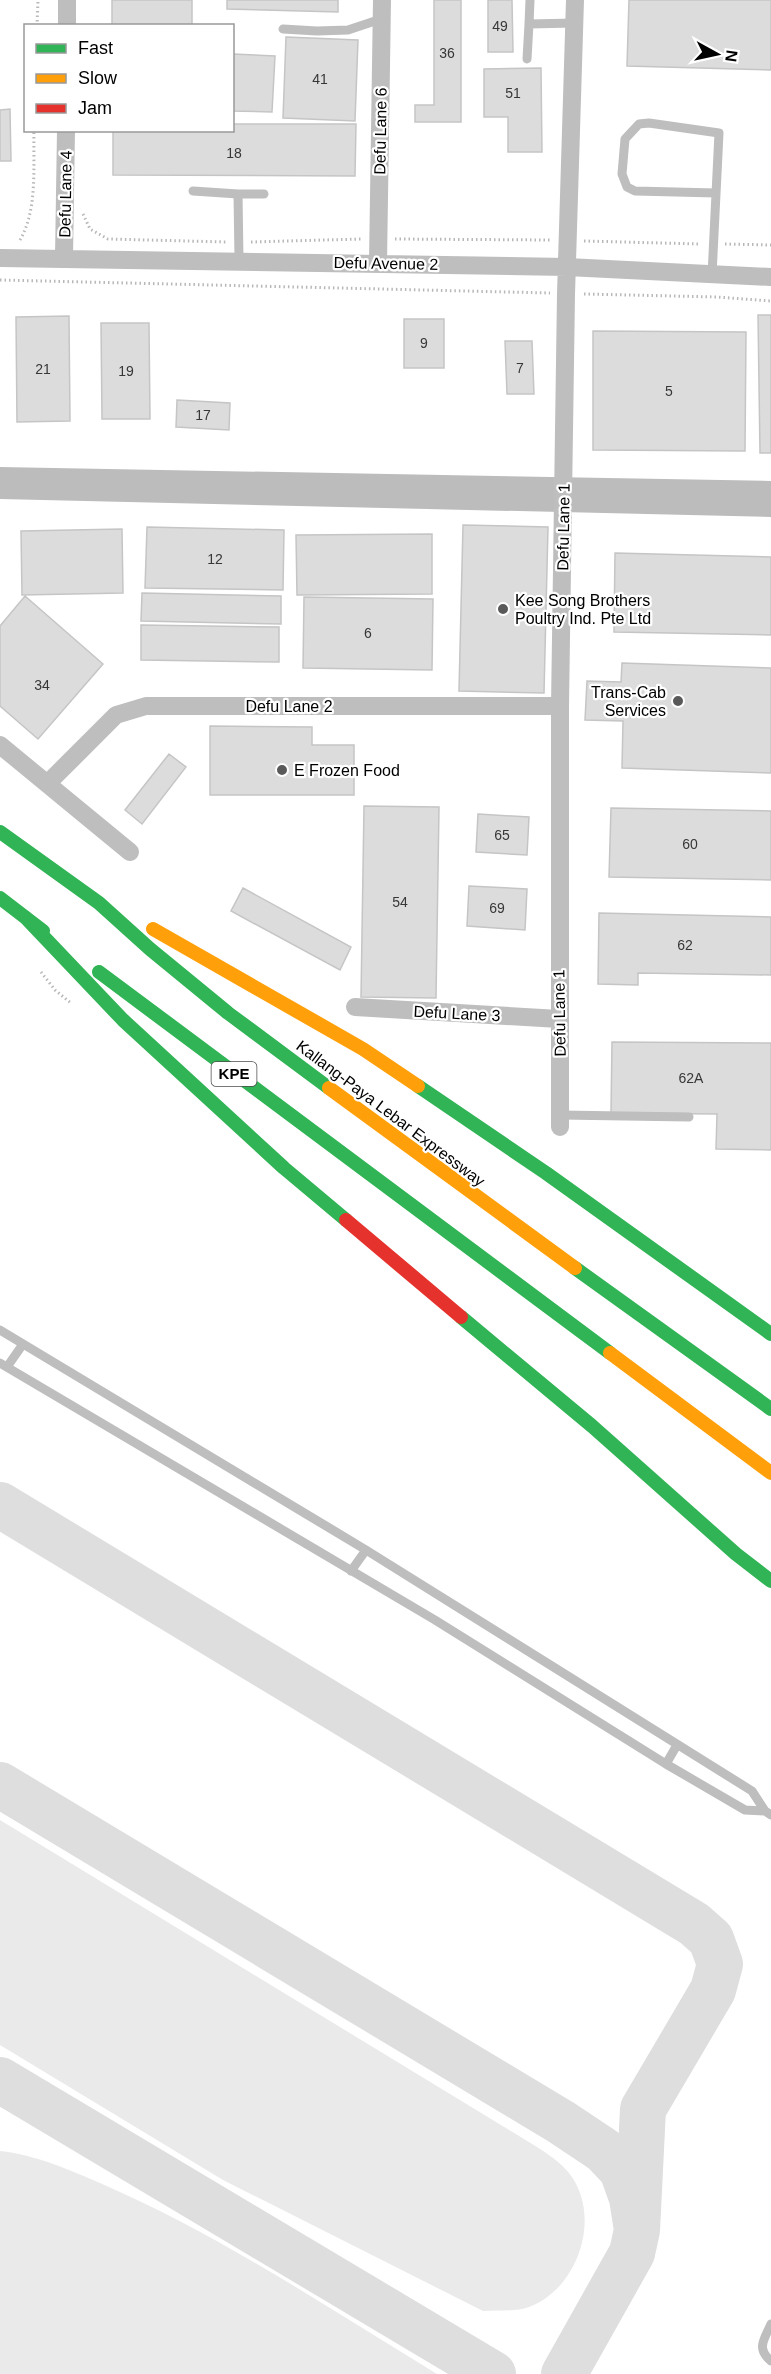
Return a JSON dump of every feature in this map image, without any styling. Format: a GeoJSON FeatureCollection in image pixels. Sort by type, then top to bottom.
{"type":"FeatureCollection","features":[{"type":"Feature","properties":{"kind":"highway","name":"Kallang-Paya Lebar Expressway"},"geometry":{"type":"LineString","coordinates":[[0,832],[99,903],[150,949],[228,1013],[472,1195],[771,1409]]}},
{"type":"Feature","properties":{"kind":"highway","name":"KPE"},"geometry":{"type":"LineString","coordinates":[[0,898],[771,1473]]}},
{"type":"Feature","properties":{"kind":"highway"},"geometry":{"type":"LineString","coordinates":[[99,903],[153,929],[363,1049],[546,1173],[769,1331]]}},
{"type":"Feature","properties":{"kind":"highway"},"geometry":{"type":"LineString","coordinates":[[25,917],[123,1020],[284,1168],[592,1426],[736,1554],[771,1581]]}},
{"type":"Feature","properties":{"kind":"highway"},"geometry":{"type":"LineString","coordinates":[[736,1554],[771,1569]]}},
{"type":"Feature","properties":{"kind":"street"},"geometry":{"type":"LineString","coordinates":[[67,0],[67,24]]}},
{"type":"Feature","properties":{"kind":"street","name":"Defu Lane 6"},"geometry":{"type":"LineString","coordinates":[[378,263],[382,0]]}},
{"type":"Feature","properties":{"kind":"street","name":"Defu Lane 1"},"geometry":{"type":"LineString","coordinates":[[560,1121],[562,555],[567,240],[575,0]]}},
{"type":"Feature","properties":{"kind":"street","name":"Defu Lane 4"},"geometry":{"type":"LineString","coordinates":[[64,258],[66,132]]}},
{"type":"Feature","properties":{"kind":"street","name":"Defu Avenue 2"},"geometry":{"type":"LineString","coordinates":[[0,258],[64,258],[239,251],[378,263],[567,267],[771,277]]}},
{"type":"Feature","properties":{"kind":"street","name":"Defu Lane 2"},"geometry":{"type":"LineString","coordinates":[[48,783],[116,715],[146,706],[560,706]]}},
{"type":"Feature","properties":{"kind":"street"},"geometry":{"type":"LineString","coordinates":[[0,745],[130,852]]}},
{"type":"Feature","properties":{"kind":"street","name":"Defu Lane 3"},"geometry":{"type":"LineString","coordinates":[[355,1007],[559,1019]]}},
{"type":"Feature","properties":{"kind":"lane"},"geometry":{"type":"LineString","coordinates":[[527,59],[530,0]]}},
{"type":"Feature","properties":{"kind":"lane"},"geometry":{"type":"LineString","coordinates":[[284,29],[348,30],[381,19]]}},
{"type":"Feature","properties":{"kind":"lane"},"geometry":{"type":"LineString","coordinates":[[529,24],[574,23]]}},
{"type":"Feature","properties":{"kind":"lane"},"geometry":{"type":"LineString","coordinates":[[712,275],[719,133],[649,123],[639,124],[625,139],[622,174],[627,187],[635,191],[716,193]]}},
{"type":"Feature","properties":{"kind":"lane"},"geometry":{"type":"LineString","coordinates":[[193,191],[264,194]]}},
{"type":"Feature","properties":{"kind":"lane"},"geometry":{"type":"LineString","coordinates":[[238,194],[239,251]]}},
{"type":"Feature","properties":{"kind":"lane"},"geometry":{"type":"LineString","coordinates":[[560,1121],[689,1117]]}},
{"type":"Feature","properties":{"kind":"lane"},"geometry":{"type":"LineString","coordinates":[[0,1330],[366,1550],[752,1791],[768,1813]]}},
{"type":"Feature","properties":{"kind":"lane"},"geometry":{"type":"LineString","coordinates":[[23,1344],[3,1365],[435,1620],[666,1764],[745,1810],[768,1813]]}},
{"type":"Feature","properties":{"kind":"lane"},"geometry":{"type":"LineString","coordinates":[[351,1571],[366,1550]]}},
{"type":"Feature","properties":{"kind":"lane"},"geometry":{"type":"LineString","coordinates":[[666,1764],[677,1745]]}},
{"type":"Feature","properties":{"kind":"lane"},"geometry":{"type":"LineString","coordinates":[[771,2324],[762,2344],[763,2354],[771,2361]]}},
{"type":"Feature","properties":{"kind":"path"},"geometry":{"type":"LineString","coordinates":[[37,24],[38,0]]}},
{"type":"Feature","properties":{"kind":"path"},"geometry":{"type":"LineString","coordinates":[[17,244],[28,227],[32,196],[34,132]]}},
{"type":"Feature","properties":{"kind":"path"},"geometry":{"type":"LineString","coordinates":[[82,212],[90,229],[108,239],[239,251],[379,238],[771,245]]}},
{"type":"Feature","properties":{"kind":"path"},"geometry":{"type":"LineString","coordinates":[[0,280],[717,297],[771,301]]}},
{"type":"Feature","properties":{"kind":"shaded area"},"geometry":{"type":"Polygon","coordinates":[[[0,467],[771,481],[771,517],[0,499],[0,467]]]}},
{"type":"Feature","properties":{"kind":"shaded area"},"geometry":{"type":"Polygon","coordinates":[[[0,1820],[537,2147],[558,2162],[569,2173],[579,2190],[584,2210],[584,2230],[580,2249],[561,2285],[546,2298],[524,2309],[483,2311],[223,2180],[0,2045],[0,1820]]]}},
{"type":"Feature","properties":{"kind":"shaded area"},"geometry":{"type":"Polygon","coordinates":[[[0,2151],[25,2155],[64,2168],[144,2203],[272,2272],[437,2374],[0,2374],[0,2151]]]}},
{"type":"Feature","properties":{"kind":"building"},"geometry":{"type":"Polygon","coordinates":[[[112,0],[192,0],[192,24],[112,24],[112,0]]]}},
{"type":"Feature","properties":{"kind":"building"},"geometry":{"type":"Polygon","coordinates":[[[227,0],[338,0],[338,12],[227,9],[227,0]]]}},
{"type":"Feature","properties":{"kind":"building"},"geometry":{"type":"Polygon","coordinates":[[[434,0],[461,0],[461,122],[415,122],[415,105],[434,105],[434,0]]]}},
{"type":"Feature","properties":{"kind":"building"},"geometry":{"type":"Polygon","coordinates":[[[488,0],[512,0],[513,52],[488,52],[488,0]]]}},
{"type":"Feature","properties":{"kind":"building"},"geometry":{"type":"Polygon","coordinates":[[[629,0],[771,0],[771,70],[627,66],[629,0]]]}},
{"type":"Feature","properties":{"kind":"building"},"geometry":{"type":"Polygon","coordinates":[[[286,37],[358,40],[355,121],[283,118],[286,37]]]}},
{"type":"Feature","properties":{"kind":"building"},"geometry":{"type":"Polygon","coordinates":[[[234,54],[275,56],[272,112],[234,111],[234,54]]]}},
{"type":"Feature","properties":{"kind":"building"},"geometry":{"type":"Polygon","coordinates":[[[541,68],[542,152],[508,152],[508,117],[484,117],[484,69],[541,68]]]}},
{"type":"Feature","properties":{"kind":"building"},"geometry":{"type":"Polygon","coordinates":[[[10,109],[11,161],[0,161],[0,110],[10,109]]]}},
{"type":"Feature","properties":{"kind":"building"},"geometry":{"type":"Polygon","coordinates":[[[234,124],[356,124],[355,176],[113,175],[113,132],[234,132],[234,124]]]}},
{"type":"Feature","properties":{"kind":"building"},"geometry":{"type":"Polygon","coordinates":[[[758,315],[771,315],[771,453],[760,453],[758,315]]]}},
{"type":"Feature","properties":{"kind":"building"},"geometry":{"type":"Polygon","coordinates":[[[69,316],[70,421],[17,422],[16,317],[69,316]]]}},
{"type":"Feature","properties":{"kind":"building"},"geometry":{"type":"Polygon","coordinates":[[[404,319],[444,319],[444,368],[404,368],[404,319]]]}},
{"type":"Feature","properties":{"kind":"building"},"geometry":{"type":"Polygon","coordinates":[[[101,323],[149,323],[150,419],[102,419],[101,323]]]}},
{"type":"Feature","properties":{"kind":"building"},"geometry":{"type":"Polygon","coordinates":[[[593,331],[746,332],[745,451],[593,450],[593,331]]]}},
{"type":"Feature","properties":{"kind":"building"},"geometry":{"type":"Polygon","coordinates":[[[505,341],[532,341],[534,394],[507,394],[505,341]]]}},
{"type":"Feature","properties":{"kind":"building"},"geometry":{"type":"Polygon","coordinates":[[[177,400],[230,403],[229,430],[176,427],[177,400]]]}},
{"type":"Feature","properties":{"kind":"building","name":"Kee Song Brothers Poultry Ind. Pte Ltd"},"geometry":{"type":"Polygon","coordinates":[[[463,525],[548,527],[544,693],[459,691],[463,525]]]}},
{"type":"Feature","properties":{"kind":"building"},"geometry":{"type":"Polygon","coordinates":[[[147,527],[284,530],[283,590],[145,588],[147,527]]]}},
{"type":"Feature","properties":{"kind":"building"},"geometry":{"type":"Polygon","coordinates":[[[122,529],[123,593],[22,595],[21,531],[122,529]]]}},
{"type":"Feature","properties":{"kind":"building"},"geometry":{"type":"Polygon","coordinates":[[[432,534],[432,594],[297,595],[296,535],[432,534]]]}},
{"type":"Feature","properties":{"kind":"building"},"geometry":{"type":"Polygon","coordinates":[[[615,553],[771,557],[771,635],[614,632],[615,553]]]}},
{"type":"Feature","properties":{"kind":"building"},"geometry":{"type":"Polygon","coordinates":[[[142,593],[281,596],[281,624],[141,621],[142,593]]]}},
{"type":"Feature","properties":{"kind":"building"},"geometry":{"type":"Polygon","coordinates":[[[25,596],[103,664],[38,739],[0,706],[0,626],[25,596]]]}},
{"type":"Feature","properties":{"kind":"building"},"geometry":{"type":"Polygon","coordinates":[[[304,597],[433,599],[432,670],[303,668],[304,597]]]}},
{"type":"Feature","properties":{"kind":"building"},"geometry":{"type":"Polygon","coordinates":[[[141,625],[279,627],[279,662],[141,660],[141,625]]]}},
{"type":"Feature","properties":{"kind":"building","name":"Trans-Cab Services"},"geometry":{"type":"Polygon","coordinates":[[[622,663],[771,668],[771,773],[622,768],[623,721],[585,720],[587,681],[621,682],[622,663]]]}},
{"type":"Feature","properties":{"kind":"building","name":"E Frozen Food"},"geometry":{"type":"Polygon","coordinates":[[[210,726],[312,727],[312,745],[354,745],[354,795],[210,795],[210,726]]]}},
{"type":"Feature","properties":{"kind":"building"},"geometry":{"type":"Polygon","coordinates":[[[169,754],[186,767],[142,824],[125,810],[169,754]]]}},
{"type":"Feature","properties":{"kind":"building"},"geometry":{"type":"Polygon","coordinates":[[[364,806],[439,807],[436,998],[361,997],[364,806]]]}},
{"type":"Feature","properties":{"kind":"building"},"geometry":{"type":"Polygon","coordinates":[[[611,808],[771,811],[771,880],[609,877],[611,808]]]}},
{"type":"Feature","properties":{"kind":"building"},"geometry":{"type":"Polygon","coordinates":[[[478,814],[529,817],[527,855],[476,852],[478,814]]]}},
{"type":"Feature","properties":{"kind":"building"},"geometry":{"type":"Polygon","coordinates":[[[469,886],[527,889],[525,930],[467,926],[469,886]]]}},
{"type":"Feature","properties":{"kind":"building"},"geometry":{"type":"Polygon","coordinates":[[[243,888],[351,947],[340,970],[231,911],[243,888]]]}},
{"type":"Feature","properties":{"kind":"building"},"geometry":{"type":"Polygon","coordinates":[[[599,913],[771,917],[771,975],[638,973],[638,985],[598,984],[599,913]]]}},
{"type":"Feature","properties":{"kind":"building"},"geometry":{"type":"Polygon","coordinates":[[[612,1042],[771,1043],[771,1150],[716,1149],[717,1114],[611,1113],[612,1042]]]}},
{"type":"Feature","properties":{"kind":"taxiway"},"geometry":{"type":"LineString","coordinates":[[0,1505],[694,1924],[711,1939],[720,1964],[713,1990],[643,2109],[637,2230]]}},
{"type":"Feature","properties":{"kind":"taxiway"},"geometry":{"type":"LineString","coordinates":[[0,1785],[561,2122],[603,2150],[622,2170],[632,2198],[637,2230],[632,2253],[564,2374]]}},
{"type":"Feature","properties":{"kind":"taxiway"},"geometry":{"type":"LineString","coordinates":[[0,2080],[493,2374]]}},
{"type":"Feature","properties":{"kind":"traffic: fast"},"geometry":{"type":"LineString","coordinates":[[0,832],[99,903],[150,949],[228,1013],[329,1088]]}},
{"type":"Feature","properties":{"kind":"traffic: fast"},"geometry":{"type":"LineString","coordinates":[[0,898],[43,931]]}},
{"type":"Feature","properties":{"kind":"traffic: fast"},"geometry":{"type":"LineString","coordinates":[[25,917],[123,1020],[284,1168],[346,1220]]}},
{"type":"Feature","properties":{"kind":"traffic: fast"},"geometry":{"type":"LineString","coordinates":[[99,972],[610,1353]]}},
{"type":"Feature","properties":{"kind":"traffic: fast"},"geometry":{"type":"LineString","coordinates":[[418,1086],[546,1173],[771,1334]]}},
{"type":"Feature","properties":{"kind":"traffic: fast"},"geometry":{"type":"LineString","coordinates":[[575,1268],[771,1409]]}},
{"type":"Feature","properties":{"kind":"traffic: fast"},"geometry":{"type":"LineString","coordinates":[[461,1317],[592,1426],[736,1554],[771,1581]]}},
{"type":"Feature","properties":{"kind":"traffic: slow"},"geometry":{"type":"LineString","coordinates":[[153,929],[363,1049],[418,1086]]}},
{"type":"Feature","properties":{"kind":"traffic: slow"},"geometry":{"type":"LineString","coordinates":[[329,1088],[575,1268]]}},
{"type":"Feature","properties":{"kind":"traffic: slow"},"geometry":{"type":"LineString","coordinates":[[610,1353],[771,1473]]}},
{"type":"Feature","properties":{"kind":"traffic: jam"},"geometry":{"type":"LineString","coordinates":[[346,1220],[461,1317]]}},
{"type":"Feature","properties":{"kind":"place","name":"Kee Song Brothers Poultry Ind. Pte Ltd"},"geometry":{"type":"Point","coordinates":[503,609]}},
{"type":"Feature","properties":{"kind":"place","name":"Trans-Cab Services"},"geometry":{"type":"Point","coordinates":[678,701]}},
{"type":"Feature","properties":{"kind":"place","name":"E Frozen Food"},"geometry":{"type":"Point","coordinates":[282,770]}}]}
